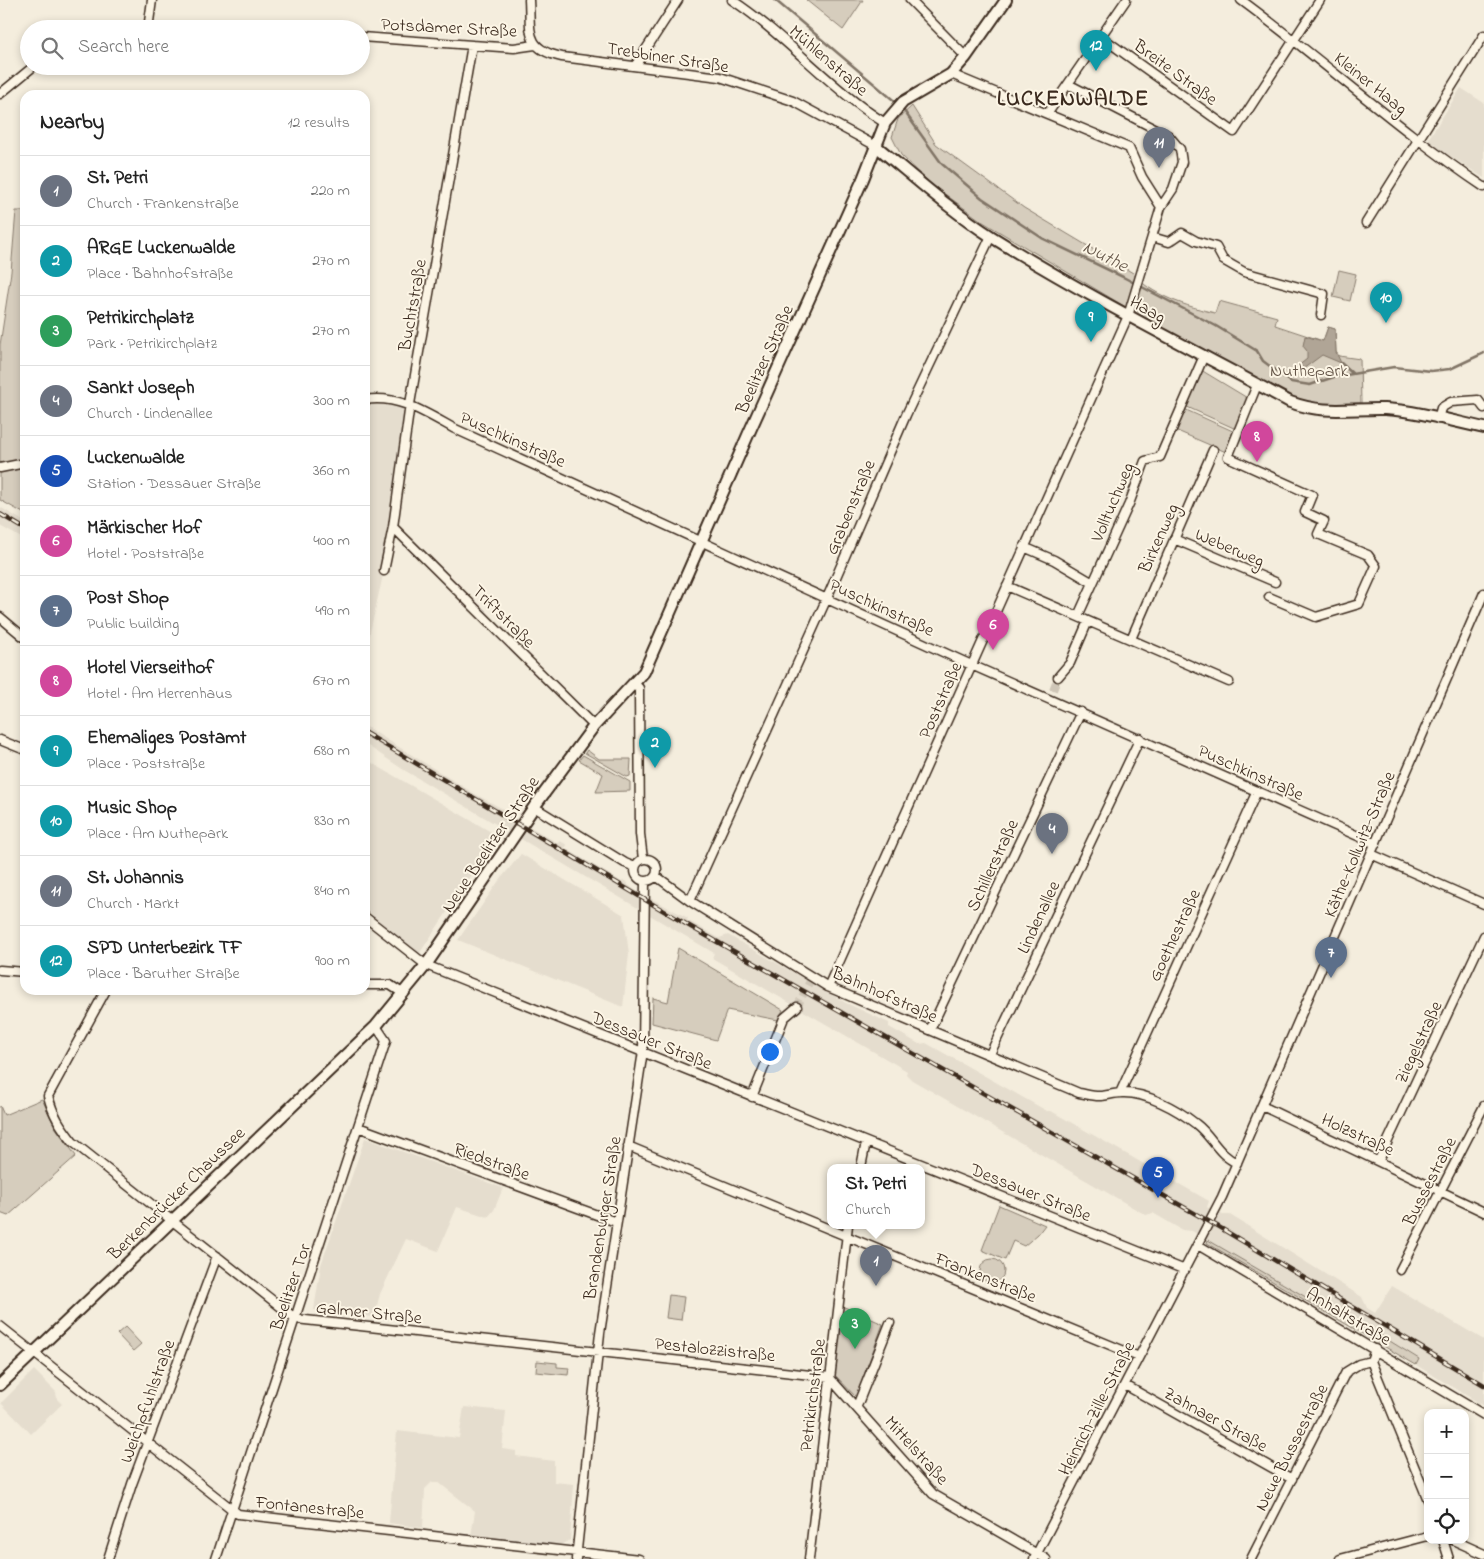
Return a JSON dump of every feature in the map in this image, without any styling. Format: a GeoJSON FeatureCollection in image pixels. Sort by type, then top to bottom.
{"type":"FeatureCollection","features":[{"type":"Feature","properties":{"kind":"main road","name":"Beelitzer Straße"},"geometry":{"type":"LineString","coordinates":[[635,684],[644,672],[703,541],[885,122],[899,105],[951,74],[966,57],[1006,0]]}},
{"type":"Feature","properties":{"kind":"main road","name":"Haag"},"geometry":{"type":"LineString","coordinates":[[876,146],[928,192],[992,236],[1202,358],[1290,402],[1312,410],[1386,409],[1484,428]]}},
{"type":"Feature","properties":{"kind":"main road","name":"Neue Beelitzer Straße"},"geometry":{"type":"LineString","coordinates":[[376,1026],[426,966],[534,807],[594,726],[635,684]]}},
{"type":"Feature","properties":{"kind":"main road","name":"Berkenbrücker Chaussee"},"geometry":{"type":"LineString","coordinates":[[0,1385],[376,1026]]}},
{"type":"Feature","properties":{"kind":"street"},"geometry":{"type":"LineString","coordinates":[[149,20],[152,0]]}},
{"type":"Feature","properties":{"kind":"street"},"geometry":{"type":"LineString","coordinates":[[529,0],[529,28],[535,45]]}},
{"type":"Feature","properties":{"kind":"street"},"geometry":{"type":"LineString","coordinates":[[635,66],[678,0]]}},
{"type":"Feature","properties":{"kind":"street","name":"Mühlenstraße"},"geometry":{"type":"LineString","coordinates":[[732,0],[753,14],[863,109],[885,122]]}},
{"type":"Feature","properties":{"kind":"street"},"geometry":{"type":"LineString","coordinates":[[910,0],[966,57]]}},
{"type":"Feature","properties":{"kind":"street"},"geometry":{"type":"LineString","coordinates":[[1048,113],[1126,0]]}},
{"type":"Feature","properties":{"kind":"street","name":"Kleiner Haag"},"geometry":{"type":"LineString","coordinates":[[1241,0],[1295,41],[1418,141],[1484,187]]}},
{"type":"Feature","properties":{"kind":"street"},"geometry":{"type":"LineString","coordinates":[[1295,41],[1320,0]]}},
{"type":"Feature","properties":{"kind":"street"},"geometry":{"type":"LineString","coordinates":[[1366,224],[1484,35]]}},
{"type":"Feature","properties":{"kind":"street","name":"Breite Straße"},"geometry":{"type":"LineString","coordinates":[[1100,36],[1234,132],[1295,41]]}},
{"type":"Feature","properties":{"kind":"street","name":"Potsdamer Straße"},"geometry":{"type":"LineString","coordinates":[[370,38],[514,48],[535,45]]}},
{"type":"Feature","properties":{"kind":"street","name":"Buchtstraße"},"geometry":{"type":"LineString","coordinates":[[384,570],[393,527],[410,404],[472,45]]}},
{"type":"Feature","properties":{"kind":"street","name":"Trebbiner Straße"},"geometry":{"type":"LineString","coordinates":[[535,45],[542,52],[553,55],[720,77],[784,98],[876,146]]}},
{"type":"Feature","properties":{"kind":"street"},"geometry":{"type":"LineString","coordinates":[[951,74],[1129,148],[1142,177],[1161,207]]}},
{"type":"Feature","properties":{"kind":"street"},"geometry":{"type":"LineString","coordinates":[[0,94],[23,75]]}},
{"type":"Feature","properties":{"kind":"street","name":"Poststraße"},"geometry":{"type":"LineString","coordinates":[[828,987],[1128,316],[1161,207],[1173,189],[1182,162],[1180,149],[1169,136],[1068,84]]}},
{"type":"Feature","properties":{"kind":"street"},"geometry":{"type":"LineString","coordinates":[[1152,236],[1169,242],[1182,234],[1216,247],[1223,260],[1244,272],[1324,294],[1321,315]]}},
{"type":"Feature","properties":{"kind":"street","name":"Grabenstraße"},"geometry":{"type":"LineString","coordinates":[[690,901],[827,598],[906,415],[992,236]]}},
{"type":"Feature","properties":{"kind":"street","name":"Volltuchweg"},"geometry":{"type":"LineString","coordinates":[[1078,616],[1146,461],[1160,457],[1202,358]]}},
{"type":"Feature","properties":{"kind":"street"},"geometry":{"type":"LineString","coordinates":[[1257,385],[1228,457],[1312,495],[1305,512],[1324,521],[1318,534],[1368,555],[1376,566],[1359,604],[1316,617],[1269,597]]}},
{"type":"Feature","properties":{"kind":"street","name":"Puschkinstraße"},"geometry":{"type":"LineString","coordinates":[[370,399],[376,398],[410,404],[453,428],[972,665],[1376,844]]}},
{"type":"Feature","properties":{"kind":"street"},"geometry":{"type":"LineString","coordinates":[[1438,419],[1440,408],[1451,402],[1478,400],[1484,408]]}},
{"type":"Feature","properties":{"kind":"street","name":"Birkenweg"},"geometry":{"type":"LineString","coordinates":[[1131,639],[1213,450]]}},
{"type":"Feature","properties":{"kind":"street"},"geometry":{"type":"LineString","coordinates":[[0,468],[20,464]]}},
{"type":"Feature","properties":{"kind":"street","name":"Triftstraße"},"geometry":{"type":"LineString","coordinates":[[393,527],[594,726]]}},
{"type":"Feature","properties":{"kind":"street","name":"Weberweg"},"geometry":{"type":"LineString","coordinates":[[1174,539],[1275,582]]}},
{"type":"Feature","properties":{"kind":"street"},"geometry":{"type":"LineString","coordinates":[[1024,547],[1054,560],[1093,584]]}},
{"type":"Feature","properties":{"kind":"street"},"geometry":{"type":"LineString","coordinates":[[1007,586],[1229,682]]}},
{"type":"Feature","properties":{"kind":"street","name":"Käthe-Kollwitz-Straße"},"geometry":{"type":"LineString","coordinates":[[1185,1270],[1237,1163],[1484,593]]}},
{"type":"Feature","properties":{"kind":"street"},"geometry":{"type":"LineString","coordinates":[[0,616],[20,634]]}},
{"type":"Feature","properties":{"kind":"street"},"geometry":{"type":"LineString","coordinates":[[1058,677],[1070,663],[1088,621]]}},
{"type":"Feature","properties":{"kind":"street"},"geometry":{"type":"LineString","coordinates":[[635,684],[639,688],[640,834],[643,859]]}},
{"type":"Feature","properties":{"kind":"street"},"geometry":{"type":"LineString","coordinates":[[1049,698],[1053,690]]}},
{"type":"Feature","properties":{"kind":"street","name":"Schillerstraße"},"geometry":{"type":"LineString","coordinates":[[930,1030],[1081,712]]}},
{"type":"Feature","properties":{"kind":"street","name":"Lindenallee"},"geometry":{"type":"LineString","coordinates":[[990,1054],[1140,738]]}},
{"type":"Feature","properties":{"kind":"street"},"geometry":{"type":"LineString","coordinates":[[0,740],[20,748]]}},
{"type":"Feature","properties":{"kind":"street","name":"Goethestraße"},"geometry":{"type":"LineString","coordinates":[[1120,1093],[1257,791]]}},
{"type":"Feature","properties":{"kind":"street"},"geometry":{"type":"LineString","coordinates":[[534,807],[625,863],[635,867]]}},
{"type":"Feature","properties":{"kind":"street"},"geometry":{"type":"LineString","coordinates":[[1371,854],[1484,904]]}},
{"type":"Feature","properties":{"kind":"street"},"geometry":{"type":"LineString","coordinates":[[643,859],[651,859],[657,865],[656,876],[645,881],[638,878],[635,867],[643,859]]}},
{"type":"Feature","properties":{"kind":"street","name":"Bahnhofstraße"},"geometry":{"type":"LineString","coordinates":[[656,876],[690,901],[828,987],[1079,1093],[1099,1096],[1120,1093],[1134,1094],[1150,1099],[1189,1119],[1205,1131],[1225,1158],[1237,1163]]}},
{"type":"Feature","properties":{"kind":"street","name":"Brandenburger Straße"},"geometry":{"type":"LineString","coordinates":[[576,1556],[597,1352],[643,1051],[645,881]]}},
{"type":"Feature","properties":{"kind":"street","name":"Dessauer Straße"},"geometry":{"type":"LineString","coordinates":[[370,921],[426,966],[643,1051],[752,1097],[921,1164]]}},
{"type":"Feature","properties":{"kind":"street","name":"Ziegelstraße"},"geometry":{"type":"LineString","coordinates":[[1379,1160],[1484,936]]}},
{"type":"Feature","properties":{"kind":"street"},"geometry":{"type":"LineString","coordinates":[[0,970],[20,972]]}},
{"type":"Feature","properties":{"kind":"street"},"geometry":{"type":"LineString","coordinates":[[370,984],[390,985],[404,994]]}},
{"type":"Feature","properties":{"kind":"street","name":"Galmer Straße"},"geometry":{"type":"LineString","coordinates":[[103,995],[48,1096],[59,1124],[73,1142],[296,1319],[597,1352]]}},
{"type":"Feature","properties":{"kind":"street"},"geometry":{"type":"LineString","coordinates":[[752,1097],[784,1018],[797,1007]]}},
{"type":"Feature","properties":{"kind":"street","name":"Beelitzer Tor"},"geometry":{"type":"LineString","coordinates":[[216,1559],[386,1041],[376,1026]]}},
{"type":"Feature","properties":{"kind":"street","name":"Holzstraße"},"geometry":{"type":"LineString","coordinates":[[1262,1106],[1379,1160],[1484,1212]]}},
{"type":"Feature","properties":{"kind":"street","name":"Bussestraße"},"geometry":{"type":"LineString","coordinates":[[1400,1270],[1484,1106]]}},
{"type":"Feature","properties":{"kind":"street","name":"Riedstraße"},"geometry":{"type":"LineString","coordinates":[[358,1127],[616,1222]]}},
{"type":"Feature","properties":{"kind":"street"},"geometry":{"type":"LineString","coordinates":[[862,1164],[866,1142]]}},
{"type":"Feature","properties":{"kind":"street","name":"Frankenstraße"},"geometry":{"type":"LineString","coordinates":[[628,1146],[827,1227]]}},
{"type":"Feature","properties":{"kind":"street","name":"Dessauer Straße"},"geometry":{"type":"LineString","coordinates":[[925,1166],[1185,1270]]}},
{"type":"Feature","properties":{"kind":"street","name":"Frankenstraße"},"geometry":{"type":"LineString","coordinates":[[831,1229],[1139,1357]]}},
{"type":"Feature","properties":{"kind":"street"},"geometry":{"type":"LineString","coordinates":[[846,1235],[847,1229]]}},
{"type":"Feature","properties":{"kind":"street","name":"Petrikirchstraße"},"geometry":{"type":"LineString","coordinates":[[809,1559],[846,1235]]}},
{"type":"Feature","properties":{"kind":"street","name":"Anhaltstraße"},"geometry":{"type":"LineString","coordinates":[[1198,1244],[1484,1415]]}},
{"type":"Feature","properties":{"kind":"street","name":"Weichpfuhlstraße"},"geometry":{"type":"LineString","coordinates":[[108,1559],[147,1443],[217,1256]]}},
{"type":"Feature","properties":{"kind":"street","name":"Heinrich-Zille-Straße"},"geometry":{"type":"LineString","coordinates":[[1035,1556],[1185,1270]]}},
{"type":"Feature","properties":{"kind":"street"},"geometry":{"type":"LineString","coordinates":[[857,1406],[890,1323]]}},
{"type":"Feature","properties":{"kind":"street","name":"Fontanestraße"},"geometry":{"type":"LineString","coordinates":[[0,1326],[238,1514],[576,1556],[639,1559]]}},
{"type":"Feature","properties":{"kind":"street"},"geometry":{"type":"LineString","coordinates":[[1376,1349],[1371,1361],[1428,1499]]}},
{"type":"Feature","properties":{"kind":"street","name":"Pestalozzistraße"},"geometry":{"type":"LineString","coordinates":[[597,1352],[829,1377]]}},
{"type":"Feature","properties":{"kind":"street","name":"Neue Bussestraße"},"geometry":{"type":"LineString","coordinates":[[1251,1559],[1346,1372],[1359,1364],[1371,1361]]}},
{"type":"Feature","properties":{"kind":"street","name":"Mittelstraße"},"geometry":{"type":"LineString","coordinates":[[829,1377],[857,1406],[933,1494],[1035,1556],[1046,1559]]}},
{"type":"Feature","properties":{"kind":"street","name":"Zahnaer Straße"},"geometry":{"type":"LineString","coordinates":[[1125,1385],[1292,1478]]}},
{"type":"Feature","properties":{"kind":"street"},"geometry":{"type":"LineString","coordinates":[[1340,1559],[1424,1537]]}},
{"type":"Feature","properties":{"kind":"street"},"geometry":{"type":"LineString","coordinates":[[1445,1544],[1449,1559]]}},
{"type":"Feature","properties":{"kind":"street"},"geometry":{"type":"LineString","coordinates":[[1462,1544],[1484,1554]]}},
{"type":"Feature","properties":{"kind":"shaded area"},"geometry":{"type":"Polygon","coordinates":[[[1461,88],[1484,103],[1484,178],[1427,141],[1461,88]]]}},
{"type":"Feature","properties":{"kind":"shaded area"},"geometry":{"type":"Polygon","coordinates":[[[1328,327],[1335,329],[1336,352],[1341,363],[1322,355],[1303,369],[1284,377],[1307,359],[1307,351],[1303,346],[1305,336],[1323,341],[1328,327]]]}},
{"type":"Feature","properties":{"kind":"shaded area"},"geometry":{"type":"Polygon","coordinates":[[[370,400],[410,404],[384,571],[370,632],[370,400]]]}},
{"type":"Feature","properties":{"kind":"shaded area"},"geometry":{"type":"Polygon","coordinates":[[[0,507],[20,519],[20,537],[0,526],[0,507]]]}},
{"type":"Feature","properties":{"kind":"shaded area"},"geometry":{"type":"Polygon","coordinates":[[[370,729],[532,828],[558,843],[560,841],[567,845],[565,848],[622,882],[623,880],[628,883],[635,890],[688,918],[687,920],[719,938],[728,935],[846,1003],[889,1023],[889,1027],[919,1044],[926,1043],[1047,1111],[1051,1111],[1209,1201],[1207,1207],[1223,1215],[1230,1215],[1362,1297],[1367,1308],[1375,1313],[1392,1286],[1484,1340],[1484,1406],[1416,1365],[1419,1359],[1346,1314],[1335,1314],[1192,1231],[1182,1230],[1153,1213],[1146,1215],[912,1080],[906,1074],[907,1071],[712,958],[714,953],[404,770],[370,747],[370,729]]]}},
{"type":"Feature","properties":{"kind":"shaded area"},"geometry":{"type":"Polygon","coordinates":[[[370,762],[498,836],[419,954],[370,913],[370,762]]]}},
{"type":"Feature","properties":{"kind":"shaded area"},"geometry":{"type":"Polygon","coordinates":[[[521,854],[624,915],[629,954],[623,1007],[458,940],[498,882],[521,854]]]}},
{"type":"Feature","properties":{"kind":"shaded area"},"geometry":{"type":"Polygon","coordinates":[[[365,1138],[503,1188],[494,1210],[488,1217],[457,1207],[438,1251],[406,1239],[380,1294],[374,1317],[314,1310],[321,1265],[365,1138]]]}},
{"type":"Feature","properties":{"kind":"shaded area"},"geometry":{"type":"Polygon","coordinates":[[[34,1370],[56,1392],[57,1399],[62,1404],[31,1434],[1,1403],[34,1370]]]}},
{"type":"Feature","properties":{"kind":"shaded area"},"geometry":{"type":"Polygon","coordinates":[[[464,1407],[506,1411],[502,1449],[516,1451],[516,1456],[554,1461],[554,1482],[574,1484],[570,1540],[562,1544],[552,1544],[471,1536],[475,1511],[438,1482],[432,1482],[425,1489],[423,1528],[389,1523],[397,1431],[459,1438],[464,1407]]]}},
{"type":"Feature","properties":{"kind":"green space"},"geometry":{"type":"Polygon","coordinates":[[[806,0],[863,0],[843,30],[806,0]]]}},
{"type":"Feature","properties":{"kind":"green space","name":"Nuthepark"},"geometry":{"type":"Polygon","coordinates":[[[912,106],[936,144],[1024,208],[1133,273],[1140,281],[1159,294],[1182,304],[1215,313],[1219,301],[1277,317],[1275,325],[1323,341],[1328,327],[1335,329],[1336,352],[1339,356],[1360,359],[1361,403],[1312,404],[1286,395],[1203,353],[983,222],[931,184],[901,155],[892,137],[898,119],[912,106]]]}},
{"type":"Feature","properties":{"kind":"green space"},"geometry":{"type":"Polygon","coordinates":[[[16,211],[20,211],[20,511],[0,500],[0,345],[11,272],[16,211]]]}},
{"type":"Feature","properties":{"kind":"green space"},"geometry":{"type":"Polygon","coordinates":[[[1339,270],[1356,274],[1350,301],[1333,297],[1339,270]]]}},
{"type":"Feature","properties":{"kind":"green space"},"geometry":{"type":"Polygon","coordinates":[[[1201,370],[1249,399],[1236,429],[1185,406],[1201,370]]]}},
{"type":"Feature","properties":{"kind":"green space"},"geometry":{"type":"Polygon","coordinates":[[[1184,409],[1235,432],[1226,452],[1175,430],[1184,409]]]}},
{"type":"Feature","properties":{"kind":"green space"},"geometry":{"type":"Polygon","coordinates":[[[587,750],[599,759],[631,759],[630,776],[627,777],[585,753],[587,750]]]}},
{"type":"Feature","properties":{"kind":"green space"},"geometry":{"type":"Polygon","coordinates":[[[583,755],[630,782],[630,791],[596,792],[603,774],[579,760],[583,755]]]}},
{"type":"Feature","properties":{"kind":"green space"},"geometry":{"type":"Polygon","coordinates":[[[678,948],[783,1010],[778,1020],[727,1010],[716,1040],[652,1023],[653,998],[668,1002],[678,948]]]}},
{"type":"Feature","properties":{"kind":"green space"},"geometry":{"type":"Polygon","coordinates":[[[42,1099],[55,1127],[76,1156],[8,1216],[0,1213],[0,1106],[4,1115],[42,1099]]]}},
{"type":"Feature","properties":{"kind":"green space"},"geometry":{"type":"Polygon","coordinates":[[[999,1205],[1045,1225],[1024,1246],[1013,1241],[1005,1260],[982,1250],[999,1205]]]}},
{"type":"Feature","properties":{"kind":"green space"},"geometry":{"type":"Polygon","coordinates":[[[1208,1240],[1335,1314],[1346,1314],[1419,1359],[1416,1365],[1207,1243],[1208,1240]]]}},
{"type":"Feature","properties":{"kind":"green space"},"geometry":{"type":"Polygon","coordinates":[[[992,1259],[997,1260],[1003,1266],[1003,1276],[997,1282],[992,1283],[987,1282],[981,1276],[980,1271],[981,1266],[987,1260],[992,1259]]]}},
{"type":"Feature","properties":{"kind":"green space"},"geometry":{"type":"Polygon","coordinates":[[[669,1295],[684,1297],[681,1320],[666,1318],[669,1295]]]}},
{"type":"Feature","properties":{"kind":"green space"},"geometry":{"type":"Polygon","coordinates":[[[842,1306],[883,1324],[856,1397],[834,1374],[842,1306]]]}},
{"type":"Feature","properties":{"kind":"green space"},"geometry":{"type":"Polygon","coordinates":[[[125,1327],[141,1344],[133,1351],[117,1334],[125,1327]]]}},
{"type":"Feature","properties":{"kind":"green space"},"geometry":{"type":"Polygon","coordinates":[[[537,1361],[557,1363],[557,1367],[569,1368],[568,1375],[536,1372],[537,1361]]]}},
{"type":"Feature","properties":{"kind":"waterway","name":"Nuthe"},"geometry":{"type":"LineString","coordinates":[[775,0],[898,104]]}},
{"type":"Feature","properties":{"kind":"waterway","name":"Nuthe"},"geometry":{"type":"LineString","coordinates":[[902,108],[942,164],[982,198],[1042,238],[1123,277],[1216,326],[1257,351],[1263,361],[1291,382],[1310,385],[1334,377],[1394,367],[1431,371],[1450,369],[1484,353]]}},
{"type":"Feature","properties":{"kind":"waterway"},"geometry":{"type":"LineString","coordinates":[[1341,363],[1353,374]]}},
{"type":"Feature","properties":{"kind":"tunnel"},"geometry":{"type":"LineString","coordinates":[[1053,690],[1058,677]]}},
{"type":"Feature","properties":{"kind":"tunnel"},"geometry":{"type":"LineString","coordinates":[[797,1007],[812,977]]}},
{"type":"Feature","properties":{"kind":"railway"},"geometry":{"type":"LineString","coordinates":[[0,514],[20,526]]}},
{"type":"Feature","properties":{"kind":"railway"},"geometry":{"type":"LineString","coordinates":[[370,736],[691,927],[1217,1226],[1484,1385]]}},
{"type":"Feature","properties":{"kind":"place","name":"SPD Unterbezirk TF"},"geometry":{"type":"Point","coordinates":[1096,71]}},
{"type":"Feature","properties":{"kind":"place","name":"St. Johannis"},"geometry":{"type":"Point","coordinates":[1159,168]}},
{"type":"Feature","properties":{"kind":"place","name":"Music Shop"},"geometry":{"type":"Point","coordinates":[1386,323]}},
{"type":"Feature","properties":{"kind":"place","name":"Ehemaliges Postamt"},"geometry":{"type":"Point","coordinates":[1091,342]}},
{"type":"Feature","properties":{"kind":"place","name":"Hotel Vierseithof"},"geometry":{"type":"Point","coordinates":[1257,462]}},
{"type":"Feature","properties":{"kind":"place","name":"Märkischer Hof"},"geometry":{"type":"Point","coordinates":[993,650]}},
{"type":"Feature","properties":{"kind":"place","name":"ARGE Luckenwalde"},"geometry":{"type":"Point","coordinates":[655,768]}},
{"type":"Feature","properties":{"kind":"place","name":"Sankt Joseph"},"geometry":{"type":"Point","coordinates":[1052,854]}},
{"type":"Feature","properties":{"kind":"place","name":"Post Shop"},"geometry":{"type":"Point","coordinates":[1331,978]}},
{"type":"Feature","properties":{"kind":"place","name":"Luckenwalde"},"geometry":{"type":"Point","coordinates":[1158,1198]}},
{"type":"Feature","properties":{"kind":"place","name":"St. Petri"},"geometry":{"type":"Point","coordinates":[876,1286]}},
{"type":"Feature","properties":{"kind":"place","name":"Petrikirchplatz"},"geometry":{"type":"Point","coordinates":[855,1349]}},
{"type":"Feature","properties":{"kind":"district","name":"LUCKENWALDE"},"geometry":{"type":"Point","coordinates":[1073,97]}}]}
